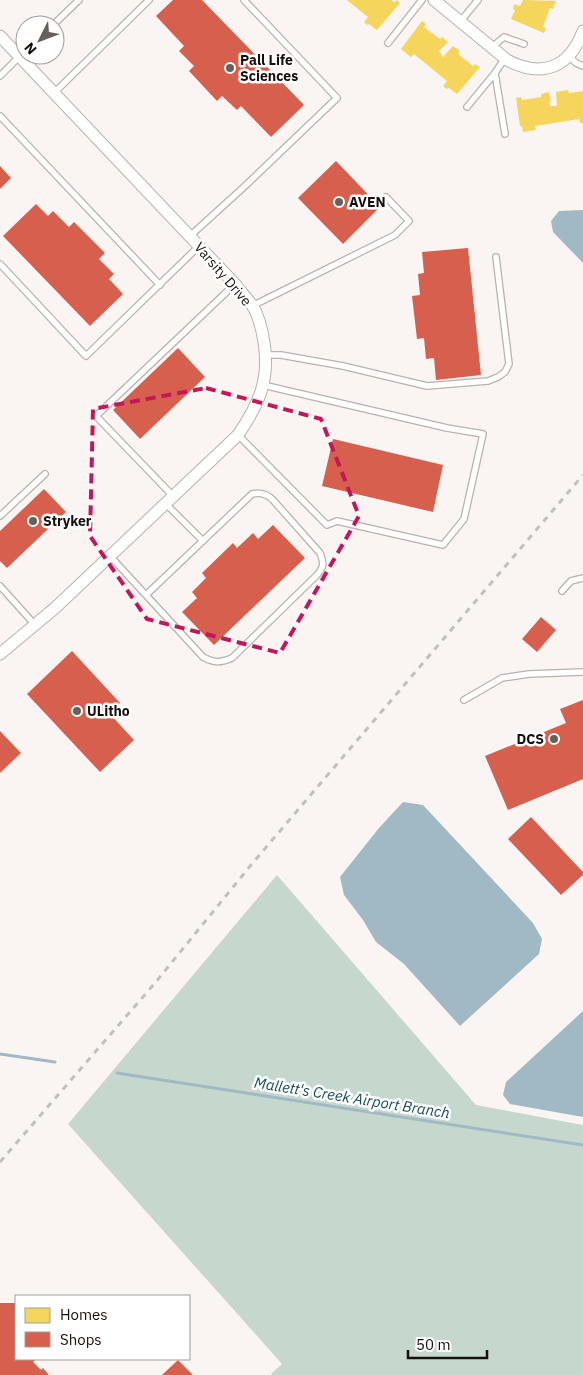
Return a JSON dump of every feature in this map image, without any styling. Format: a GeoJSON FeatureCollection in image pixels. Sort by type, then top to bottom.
{"type":"FeatureCollection","features":[{"type":"Feature","properties":{"kind":"street"},"geometry":{"type":"LineString","coordinates":[[434,0],[505,58],[518,66],[532,69],[553,67],[569,56],[579,43],[583,32]]}},
{"type":"Feature","properties":{"kind":"street","name":"Varsity Drive"},"geometry":{"type":"LineString","coordinates":[[0,36],[15,48]]}},
{"type":"Feature","properties":{"kind":"street","name":"Varsity Drive"},"geometry":{"type":"LineString","coordinates":[[0,654],[36,626],[238,435],[252,414],[266,377],[266,355],[260,323],[252,306],[190,236],[54,93],[31,65]]}},
{"type":"Feature","properties":{"kind":"lane"},"geometry":{"type":"LineString","coordinates":[[63,15],[79,0]]}},
{"type":"Feature","properties":{"kind":"lane"},"geometry":{"type":"LineString","coordinates":[[54,93],[148,0]]}},
{"type":"Feature","properties":{"kind":"lane"},"geometry":{"type":"LineString","coordinates":[[190,236],[337,98],[244,0]]}},
{"type":"Feature","properties":{"kind":"lane"},"geometry":{"type":"LineString","coordinates":[[388,43],[422,0]]}},
{"type":"Feature","properties":{"kind":"lane"},"geometry":{"type":"LineString","coordinates":[[460,22],[478,0]]}},
{"type":"Feature","properties":{"kind":"lane"},"geometry":{"type":"LineString","coordinates":[[492,47],[504,37],[524,44]]}},
{"type":"Feature","properties":{"kind":"lane"},"geometry":{"type":"LineString","coordinates":[[569,56],[576,63],[583,66]]}},
{"type":"Feature","properties":{"kind":"lane"},"geometry":{"type":"LineString","coordinates":[[467,107],[505,58]]}},
{"type":"Feature","properties":{"kind":"lane"},"geometry":{"type":"LineString","coordinates":[[0,76],[15,61]]}},
{"type":"Feature","properties":{"kind":"lane"},"geometry":{"type":"LineString","coordinates":[[495,73],[506,134]]}},
{"type":"Feature","properties":{"kind":"lane"},"geometry":{"type":"LineString","coordinates":[[0,116],[160,285]]}},
{"type":"Feature","properties":{"kind":"lane"},"geometry":{"type":"LineString","coordinates":[[252,306],[395,235],[409,221],[386,197]]}},
{"type":"Feature","properties":{"kind":"lane"},"geometry":{"type":"LineString","coordinates":[[0,264],[86,356],[199,246]]}},
{"type":"Feature","properties":{"kind":"lane"},"geometry":{"type":"LineString","coordinates":[[266,355],[281,355],[343,366],[427,386],[488,381],[498,377],[505,372],[509,364],[496,257]]}},
{"type":"Feature","properties":{"kind":"lane"},"geometry":{"type":"LineString","coordinates":[[203,541],[170,500],[96,416],[234,284]]}},
{"type":"Feature","properties":{"kind":"lane"},"geometry":{"type":"LineString","coordinates":[[238,435],[327,526],[337,521],[443,545],[464,519],[483,434],[447,428],[263,385]]}},
{"type":"Feature","properties":{"kind":"lane"},"geometry":{"type":"LineString","coordinates":[[0,516],[45,474]]}},
{"type":"Feature","properties":{"kind":"lane"},"geometry":{"type":"LineString","coordinates":[[110,556],[203,657],[213,662],[222,662],[232,658],[322,569],[324,562],[320,553],[267,494],[252,494],[146,595]]}},
{"type":"Feature","properties":{"kind":"lane"},"geometry":{"type":"LineString","coordinates":[[562,591],[571,581],[583,578]]}},
{"type":"Feature","properties":{"kind":"lane"},"geometry":{"type":"LineString","coordinates":[[0,586],[36,626]]}},
{"type":"Feature","properties":{"kind":"lane"},"geometry":{"type":"LineString","coordinates":[[464,700],[502,678],[529,674],[583,672]]}},
{"type":"Feature","properties":{"kind":"highlighted area"},"geometry":{"type":"Polygon","coordinates":[[[206,388],[321,419],[359,516],[280,653],[147,619],[90,536],[93,409],[206,388]]]}},
{"type":"Feature","properties":{"kind":"green space"},"geometry":{"type":"Polygon","coordinates":[[[277,875],[476,1105],[583,1125],[583,1375],[270,1375],[282,1364],[68,1124],[277,875]]]}},
{"type":"Feature","properties":{"kind":"water"},"geometry":{"type":"Polygon","coordinates":[[[583,210],[583,263],[553,232],[551,221],[559,211],[583,210]]]}},
{"type":"Feature","properties":{"kind":"water"},"geometry":{"type":"Polygon","coordinates":[[[403,802],[423,805],[533,923],[542,939],[539,954],[460,1026],[404,964],[376,942],[363,920],[344,895],[340,877],[379,828],[403,802]]]}},
{"type":"Feature","properties":{"kind":"water"},"geometry":{"type":"Polygon","coordinates":[[[583,1011],[583,1117],[510,1104],[503,1095],[506,1082],[583,1011]]]}},
{"type":"Feature","properties":{"kind":"building: Homes"},"geometry":{"type":"Polygon","coordinates":[[[347,0],[391,0],[394,2],[397,0],[400,3],[377,30],[364,22],[368,17],[347,0]]]}},
{"type":"Feature","properties":{"kind":"building: Homes"},"geometry":{"type":"Polygon","coordinates":[[[523,0],[556,1],[553,9],[550,8],[543,27],[546,28],[544,33],[511,19],[515,10],[513,9],[514,4],[520,6],[523,0]]]}},
{"type":"Feature","properties":{"kind":"building: Homes"},"geometry":{"type":"Polygon","coordinates":[[[422,21],[426,24],[424,27],[440,39],[442,37],[448,42],[439,51],[443,57],[453,46],[460,51],[458,54],[473,66],[475,64],[480,67],[457,94],[443,86],[447,81],[414,54],[411,57],[401,49],[422,21]]]}},
{"type":"Feature","properties":{"kind":"building: Homes"},"geometry":{"type":"Polygon","coordinates":[[[568,90],[569,93],[583,91],[583,123],[580,123],[579,119],[535,126],[536,130],[523,132],[522,126],[520,126],[516,98],[521,97],[522,100],[541,97],[541,94],[549,92],[550,106],[557,106],[556,92],[568,90]]]}},
{"type":"Feature","properties":{"kind":"building: Shops","name":"Pall Life Sciences"},"geometry":{"type":"Polygon","coordinates":[[[173,0],[202,0],[304,105],[271,137],[241,106],[237,110],[222,96],[217,101],[189,71],[194,66],[179,51],[184,46],[156,16],[173,0]]]}},
{"type":"Feature","properties":{"kind":"building: Shops","name":"AVEN"},"geometry":{"type":"Polygon","coordinates":[[[336,161],[380,207],[343,244],[298,198],[336,161]]]}},
{"type":"Feature","properties":{"kind":"building: Shops"},"geometry":{"type":"Polygon","coordinates":[[[0,166],[11,178],[0,189],[0,166]]]}},
{"type":"Feature","properties":{"kind":"building: Shops"},"geometry":{"type":"Polygon","coordinates":[[[36,204],[48,216],[53,211],[69,227],[74,222],[105,253],[99,259],[114,274],[109,279],[123,294],[90,326],[3,236],[36,204]]]}},
{"type":"Feature","properties":{"kind":"building: Shops"},"geometry":{"type":"Polygon","coordinates":[[[468,248],[481,375],[436,380],[434,358],[426,359],[424,338],[417,339],[412,296],[420,295],[418,274],[424,273],[422,252],[468,248]]]}},
{"type":"Feature","properties":{"kind":"building: Shops"},"geometry":{"type":"Polygon","coordinates":[[[178,348],[205,377],[140,439],[113,410],[178,348]]]}},
{"type":"Feature","properties":{"kind":"building: Shops"},"geometry":{"type":"Polygon","coordinates":[[[333,439],[443,465],[433,512],[322,486],[333,439]]]}},
{"type":"Feature","properties":{"kind":"building: Shops","name":"Stryker"},"geometry":{"type":"Polygon","coordinates":[[[44,489],[66,512],[7,568],[0,561],[0,531],[44,489]]]}},
{"type":"Feature","properties":{"kind":"building: Shops"},"geometry":{"type":"Polygon","coordinates":[[[273,525],[305,558],[214,645],[182,612],[197,598],[192,592],[206,578],[202,573],[233,543],[237,548],[253,533],[258,539],[273,525]]]}},
{"type":"Feature","properties":{"kind":"building: Shops"},"geometry":{"type":"Polygon","coordinates":[[[541,617],[556,630],[537,652],[522,639],[541,617]]]}},
{"type":"Feature","properties":{"kind":"building: Shops","name":"ULitho"},"geometry":{"type":"Polygon","coordinates":[[[72,651],[120,703],[109,713],[134,740],[100,772],[27,694],[72,651]]]}},
{"type":"Feature","properties":{"kind":"building: Shops","name":"DCS"},"geometry":{"type":"Polygon","coordinates":[[[583,700],[583,779],[508,810],[485,756],[566,723],[560,709],[583,700]]]}},
{"type":"Feature","properties":{"kind":"building: Shops"},"geometry":{"type":"Polygon","coordinates":[[[0,731],[21,753],[0,773],[0,731]]]}},
{"type":"Feature","properties":{"kind":"building: Shops"},"geometry":{"type":"Polygon","coordinates":[[[531,817],[583,872],[583,875],[561,895],[508,839],[531,817]]]}},
{"type":"Feature","properties":{"kind":"building: Shops"},"geometry":{"type":"Polygon","coordinates":[[[0,1303],[15,1303],[15,1360],[35,1360],[33,1362],[41,1370],[43,1368],[49,1375],[0,1375],[0,1303]]]}},
{"type":"Feature","properties":{"kind":"building: Shops"},"geometry":{"type":"Polygon","coordinates":[[[178,1360],[193,1375],[162,1375],[178,1360]]]}},
{"type":"Feature","properties":{"kind":"waterway","name":"Mallett's Creek Airport Branch"},"geometry":{"type":"LineString","coordinates":[[0,1054],[55,1062]]}},
{"type":"Feature","properties":{"kind":"waterway","name":"Mallett's Creek Airport Branch"},"geometry":{"type":"LineString","coordinates":[[117,1073],[583,1145]]}},
{"type":"Feature","properties":{"kind":"railway"},"geometry":{"type":"LineString","coordinates":[[0,1162],[155,983],[251,865],[583,475]]}},
{"type":"Feature","properties":{"kind":"place","name":"Pall Life Sciences"},"geometry":{"type":"Point","coordinates":[230,68]}},
{"type":"Feature","properties":{"kind":"place","name":"AVEN"},"geometry":{"type":"Point","coordinates":[339,202]}},
{"type":"Feature","properties":{"kind":"place","name":"Stryker"},"geometry":{"type":"Point","coordinates":[33,521]}},
{"type":"Feature","properties":{"kind":"place","name":"ULitho"},"geometry":{"type":"Point","coordinates":[77,711]}},
{"type":"Feature","properties":{"kind":"place","name":"DCS"},"geometry":{"type":"Point","coordinates":[554,739]}}]}
